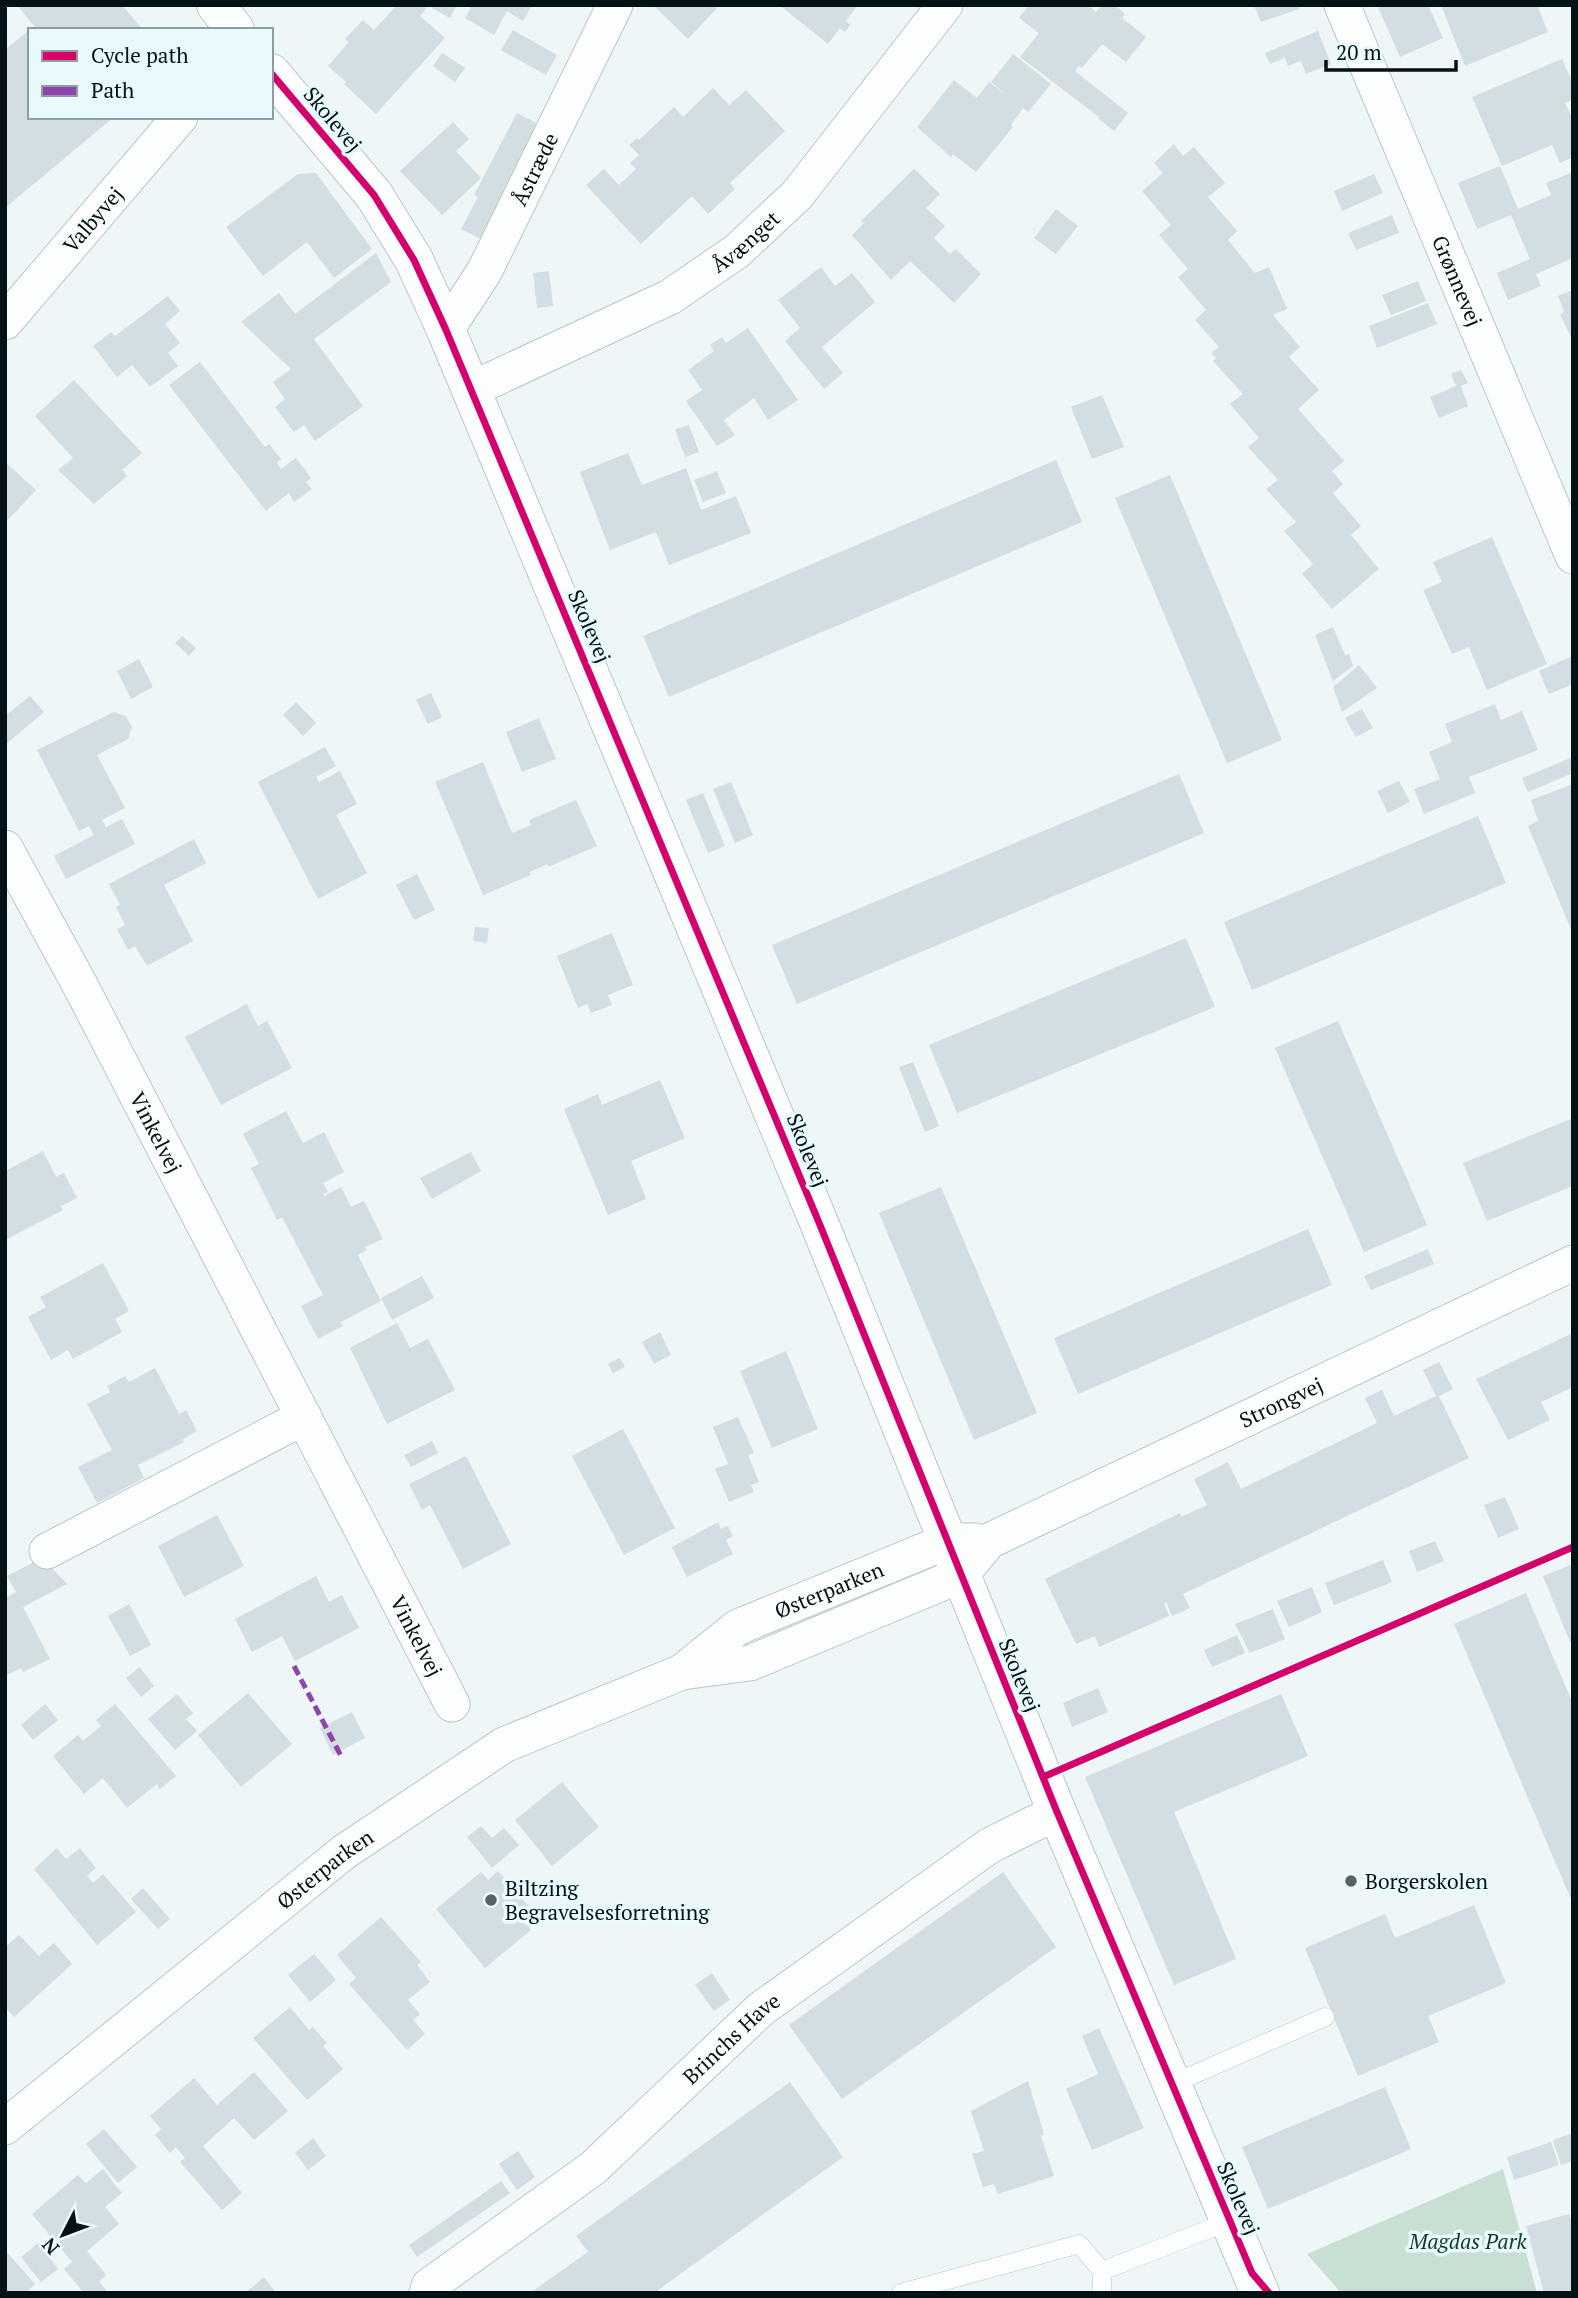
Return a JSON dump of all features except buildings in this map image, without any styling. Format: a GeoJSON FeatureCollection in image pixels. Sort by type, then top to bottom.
{"type":"FeatureCollection","features":[{"type":"Feature","properties":{"kind":"street"},"geometry":{"type":"LineString","coordinates":[[216,5],[233,28]]}},
{"type":"Feature","properties":{"kind":"street","name":"Åstræde"},"geometry":{"type":"LineString","coordinates":[[446,330],[484,272],[615,5]]}},
{"type":"Feature","properties":{"kind":"street","name":"Åvænget"},"geometry":{"type":"LineString","coordinates":[[472,389],[670,296],[737,251],[797,195],[945,5]]}},
{"type":"Feature","properties":{"kind":"street","name":"Grønnevej"},"geometry":{"type":"LineString","coordinates":[[1342,5],[1573,556]]}},
{"type":"Feature","properties":{"kind":"street","name":"Skolevej"},"geometry":{"type":"LineString","coordinates":[[273,75],[374,195],[414,260],[446,330],[778,1122],[1057,1812],[1230,2221],[1261,2286]]}},
{"type":"Feature","properties":{"kind":"street","name":"Valbyvej"},"geometry":{"type":"LineString","coordinates":[[5,322],[178,119]]}},
{"type":"Feature","properties":{"kind":"street","name":"Vinkelvej"},"geometry":{"type":"LineString","coordinates":[[5,848],[58,943],[452,1704]]}},
{"type":"Feature","properties":{"kind":"street","name":"Strongvej"},"geometry":{"type":"LineString","coordinates":[[955,1558],[1573,1262]]}},
{"type":"Feature","properties":{"kind":"street"},"geometry":{"type":"LineString","coordinates":[[47,1551],[304,1417]]}},
{"type":"Feature","properties":{"kind":"street","name":"Østerparken"},"geometry":{"type":"LineString","coordinates":[[5,2127],[371,1833],[504,1745],[682,1672],[750,1662],[955,1558]]}},
{"type":"Feature","properties":{"kind":"street","name":"Brinchs Have"},"geometry":{"type":"LineString","coordinates":[[427,2293],[429,2286],[593,2168],[761,2009],[989,1846],[1057,1812]]}},
{"type":"Feature","properties":{"kind":"lane"},"geometry":{"type":"LineString","coordinates":[[1172,2084],[1325,2017]]}},
{"type":"Feature","properties":{"kind":"lane"},"geometry":{"type":"LineString","coordinates":[[1102,2271],[1230,2221]]}},
{"type":"Feature","properties":{"kind":"lane"},"geometry":{"type":"LineString","coordinates":[[901,2293],[1080,2244],[1102,2271],[1102,2293]]}},
{"type":"Feature","properties":{"kind":"green space","name":"Magdas Park"},"geometry":{"type":"Polygon","coordinates":[[[1503,2169],[1537,2293],[1341,2293],[1307,2254],[1503,2169]]]}},
{"type":"Feature","properties":{"kind":"marked path"},"geometry":{"type":"LineString","coordinates":[[294,1666],[341,1756]]}},
{"type":"Feature","properties":{"kind":"cycle path"},"geometry":{"type":"LineString","coordinates":[[273,75],[374,195],[414,260],[446,330],[820,1225],[1057,1812],[1252,2273],[1269,2293]]}},
{"type":"Feature","properties":{"kind":"cycle path"},"geometry":{"type":"LineString","coordinates":[[1043,1777],[1573,1547]]}},
{"type":"Feature","properties":{"kind":"place","name":"Borgerskolen"},"geometry":{"type":"Point","coordinates":[1351,1881]}},
{"type":"Feature","properties":{"kind":"place","name":"Biltzing Begravelsesforretning"},"geometry":{"type":"Point","coordinates":[491,1900]}}]}
